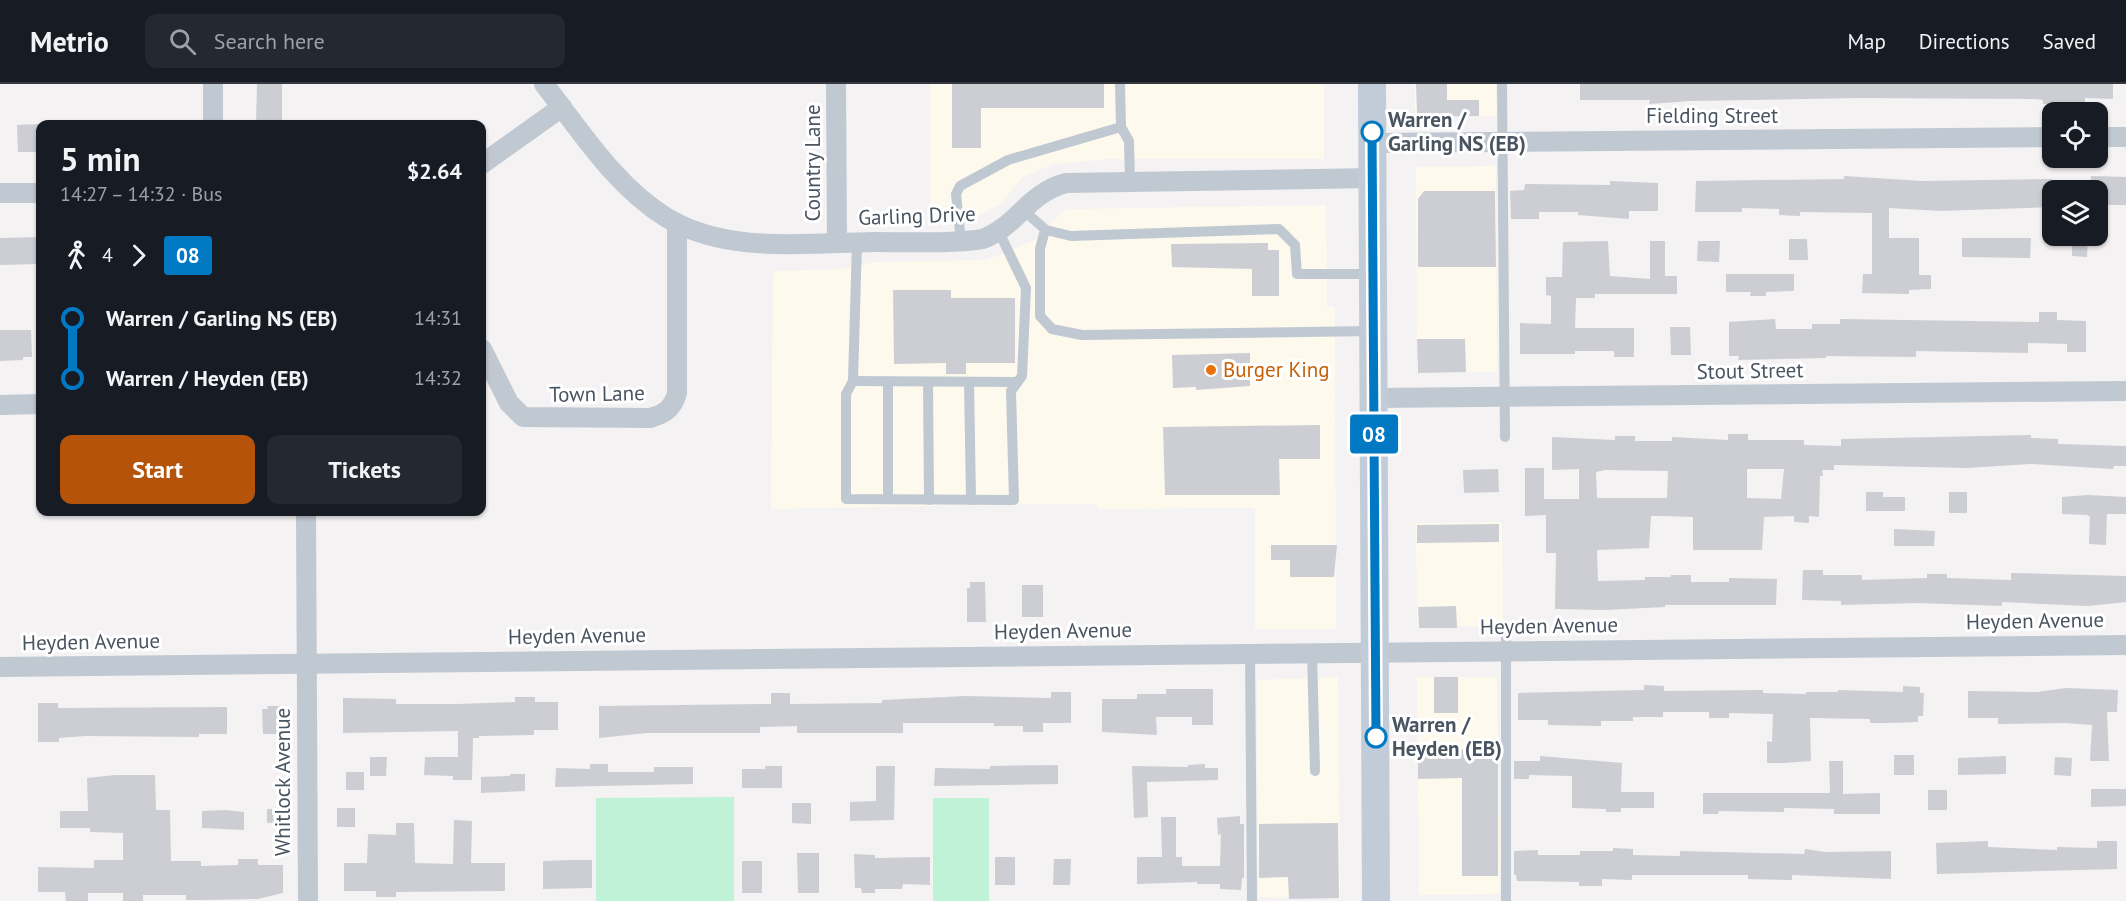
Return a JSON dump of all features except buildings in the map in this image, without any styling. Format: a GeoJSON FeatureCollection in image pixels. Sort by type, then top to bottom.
{"type":"FeatureCollection","features":[{"type":"Feature","properties":{"kind":"main road"},"geometry":{"type":"LineString","coordinates":[[1372,84],[1376,901]]}},
{"type":"Feature","properties":{"kind":"street"},"geometry":{"type":"LineString","coordinates":[[213,84],[213,120]]}},
{"type":"Feature","properties":{"kind":"street","name":"Garling Drive"},"geometry":{"type":"LineString","coordinates":[[544,84],[617,176],[648,203],[677,223],[712,236],[743,242],[983,239],[999,232],[1039,194],[1066,183],[1373,178]]}},
{"type":"Feature","properties":{"kind":"street","name":"Country Lane"},"geometry":{"type":"LineString","coordinates":[[836,84],[837,242]]}},
{"type":"Feature","properties":{"kind":"street"},"geometry":{"type":"LineString","coordinates":[[486,161],[562,107]]}},
{"type":"Feature","properties":{"kind":"street","name":"Fielding Street"},"geometry":{"type":"LineString","coordinates":[[1372,143],[2042,137]]}},
{"type":"Feature","properties":{"kind":"street"},"geometry":{"type":"LineString","coordinates":[[2108,137],[2126,137]]}},
{"type":"Feature","properties":{"kind":"street"},"geometry":{"type":"LineString","coordinates":[[0,193],[36,193]]}},
{"type":"Feature","properties":{"kind":"street","name":"Town Lane"},"geometry":{"type":"LineString","coordinates":[[486,357],[508,403],[523,417],[533,419],[650,418],[662,415],[671,408],[677,393],[677,223]]}},
{"type":"Feature","properties":{"kind":"street","name":"Stout Street"},"geometry":{"type":"LineString","coordinates":[[1374,398],[2126,391]]}},
{"type":"Feature","properties":{"kind":"street"},"geometry":{"type":"LineString","coordinates":[[0,405],[36,404]]}},
{"type":"Feature","properties":{"kind":"street","name":"Whitlock Avenue"},"geometry":{"type":"LineString","coordinates":[[306,516],[308,901]]}},
{"type":"Feature","properties":{"kind":"street","name":"Heyden Avenue"},"geometry":{"type":"LineString","coordinates":[[0,667],[1376,651],[1506,641],[2126,645]]}},
{"type":"Feature","properties":{"kind":"lane"},"geometry":{"type":"LineString","coordinates":[[1120,84],[1121,127],[1129,141],[1130,182]]}},
{"type":"Feature","properties":{"kind":"lane"},"geometry":{"type":"LineString","coordinates":[[1502,84],[1505,437]]}},
{"type":"Feature","properties":{"kind":"lane"},"geometry":{"type":"LineString","coordinates":[[961,241],[956,194],[960,186],[1008,160],[1121,127]]}},
{"type":"Feature","properties":{"kind":"lane"},"geometry":{"type":"LineString","coordinates":[[1023,210],[1045,230],[1071,236],[1279,229],[1295,245],[1297,274],[1373,274]]}},
{"type":"Feature","properties":{"kind":"lane"},"geometry":{"type":"LineString","coordinates":[[1045,230],[1040,249],[1040,316],[1052,329],[1082,335],[1374,331]]}},
{"type":"Feature","properties":{"kind":"lane"},"geometry":{"type":"LineString","coordinates":[[857,242],[854,381],[846,394],[846,499],[1014,500],[1014,387],[1022,376],[1026,329],[1026,288],[999,232]]}},
{"type":"Feature","properties":{"kind":"lane"},"geometry":{"type":"LineString","coordinates":[[854,381],[969,382],[1014,387]]}},
{"type":"Feature","properties":{"kind":"lane"},"geometry":{"type":"LineString","coordinates":[[888,382],[888,499]]}},
{"type":"Feature","properties":{"kind":"lane"},"geometry":{"type":"LineString","coordinates":[[928,382],[929,500]]}},
{"type":"Feature","properties":{"kind":"lane"},"geometry":{"type":"LineString","coordinates":[[969,382],[971,500]]}},
{"type":"Feature","properties":{"kind":"lane"},"geometry":{"type":"LineString","coordinates":[[1506,641],[1506,901]]}},
{"type":"Feature","properties":{"kind":"lane"},"geometry":{"type":"LineString","coordinates":[[1312,652],[1315,771]]}},
{"type":"Feature","properties":{"kind":"lane"},"geometry":{"type":"LineString","coordinates":[[1250,653],[1252,901]]}},
{"type":"Feature","properties":{"kind":"shaded area"},"geometry":{"type":"Polygon","coordinates":[[[930,84],[1324,84],[1324,159],[1110,159],[1053,164],[1023,177],[1000,204],[973,219],[930,220],[930,84]]]}},
{"type":"Feature","properties":{"kind":"shaded area"},"geometry":{"type":"Polygon","coordinates":[[[1415,84],[1496,84],[1497,116],[1415,117],[1415,84]]]}},
{"type":"Feature","properties":{"kind":"shaded area"},"geometry":{"type":"Polygon","coordinates":[[[1496,166],[1497,372],[1417,372],[1416,167],[1496,166]]]}},
{"type":"Feature","properties":{"kind":"shaded area"},"geometry":{"type":"Polygon","coordinates":[[[1326,205],[1327,306],[1335,307],[1336,629],[1255,629],[1255,508],[1098,509],[1097,504],[1036,504],[771,509],[773,271],[842,269],[875,262],[986,260],[1035,240],[1063,211],[1071,209],[1326,205]]]}},
{"type":"Feature","properties":{"kind":"shaded area"},"geometry":{"type":"Polygon","coordinates":[[[1502,522],[1503,626],[1417,627],[1416,523],[1502,522]]]}},
{"type":"Feature","properties":{"kind":"shaded area"},"geometry":{"type":"Polygon","coordinates":[[[1338,677],[1340,898],[1258,897],[1257,680],[1338,677]]]}},
{"type":"Feature","properties":{"kind":"shaded area"},"geometry":{"type":"Polygon","coordinates":[[[1417,677],[1497,677],[1500,894],[1419,895],[1417,677]]]}},
{"type":"Feature","properties":{"kind":"green space"},"geometry":{"type":"Polygon","coordinates":[[[734,797],[734,901],[596,901],[596,798],[734,797]]]}},
{"type":"Feature","properties":{"kind":"green space"},"geometry":{"type":"Polygon","coordinates":[[[933,798],[989,798],[989,901],[933,901],[933,798]]]}},
{"type":"Feature","properties":{"kind":"bus line","name":"08"},"geometry":{"type":"LineString","coordinates":[[1372,132],[1376,737]]}},
{"type":"Feature","properties":{"kind":"place","name":"Warren / Garling NS (EB)"},"geometry":{"type":"Point","coordinates":[1372,132]}},
{"type":"Feature","properties":{"kind":"place","name":"Burger King"},"geometry":{"type":"Point","coordinates":[1211,370]}},
{"type":"Feature","properties":{"kind":"place","name":"Warren / Heyden (EB)"},"geometry":{"type":"Point","coordinates":[1376,737]}}]}
